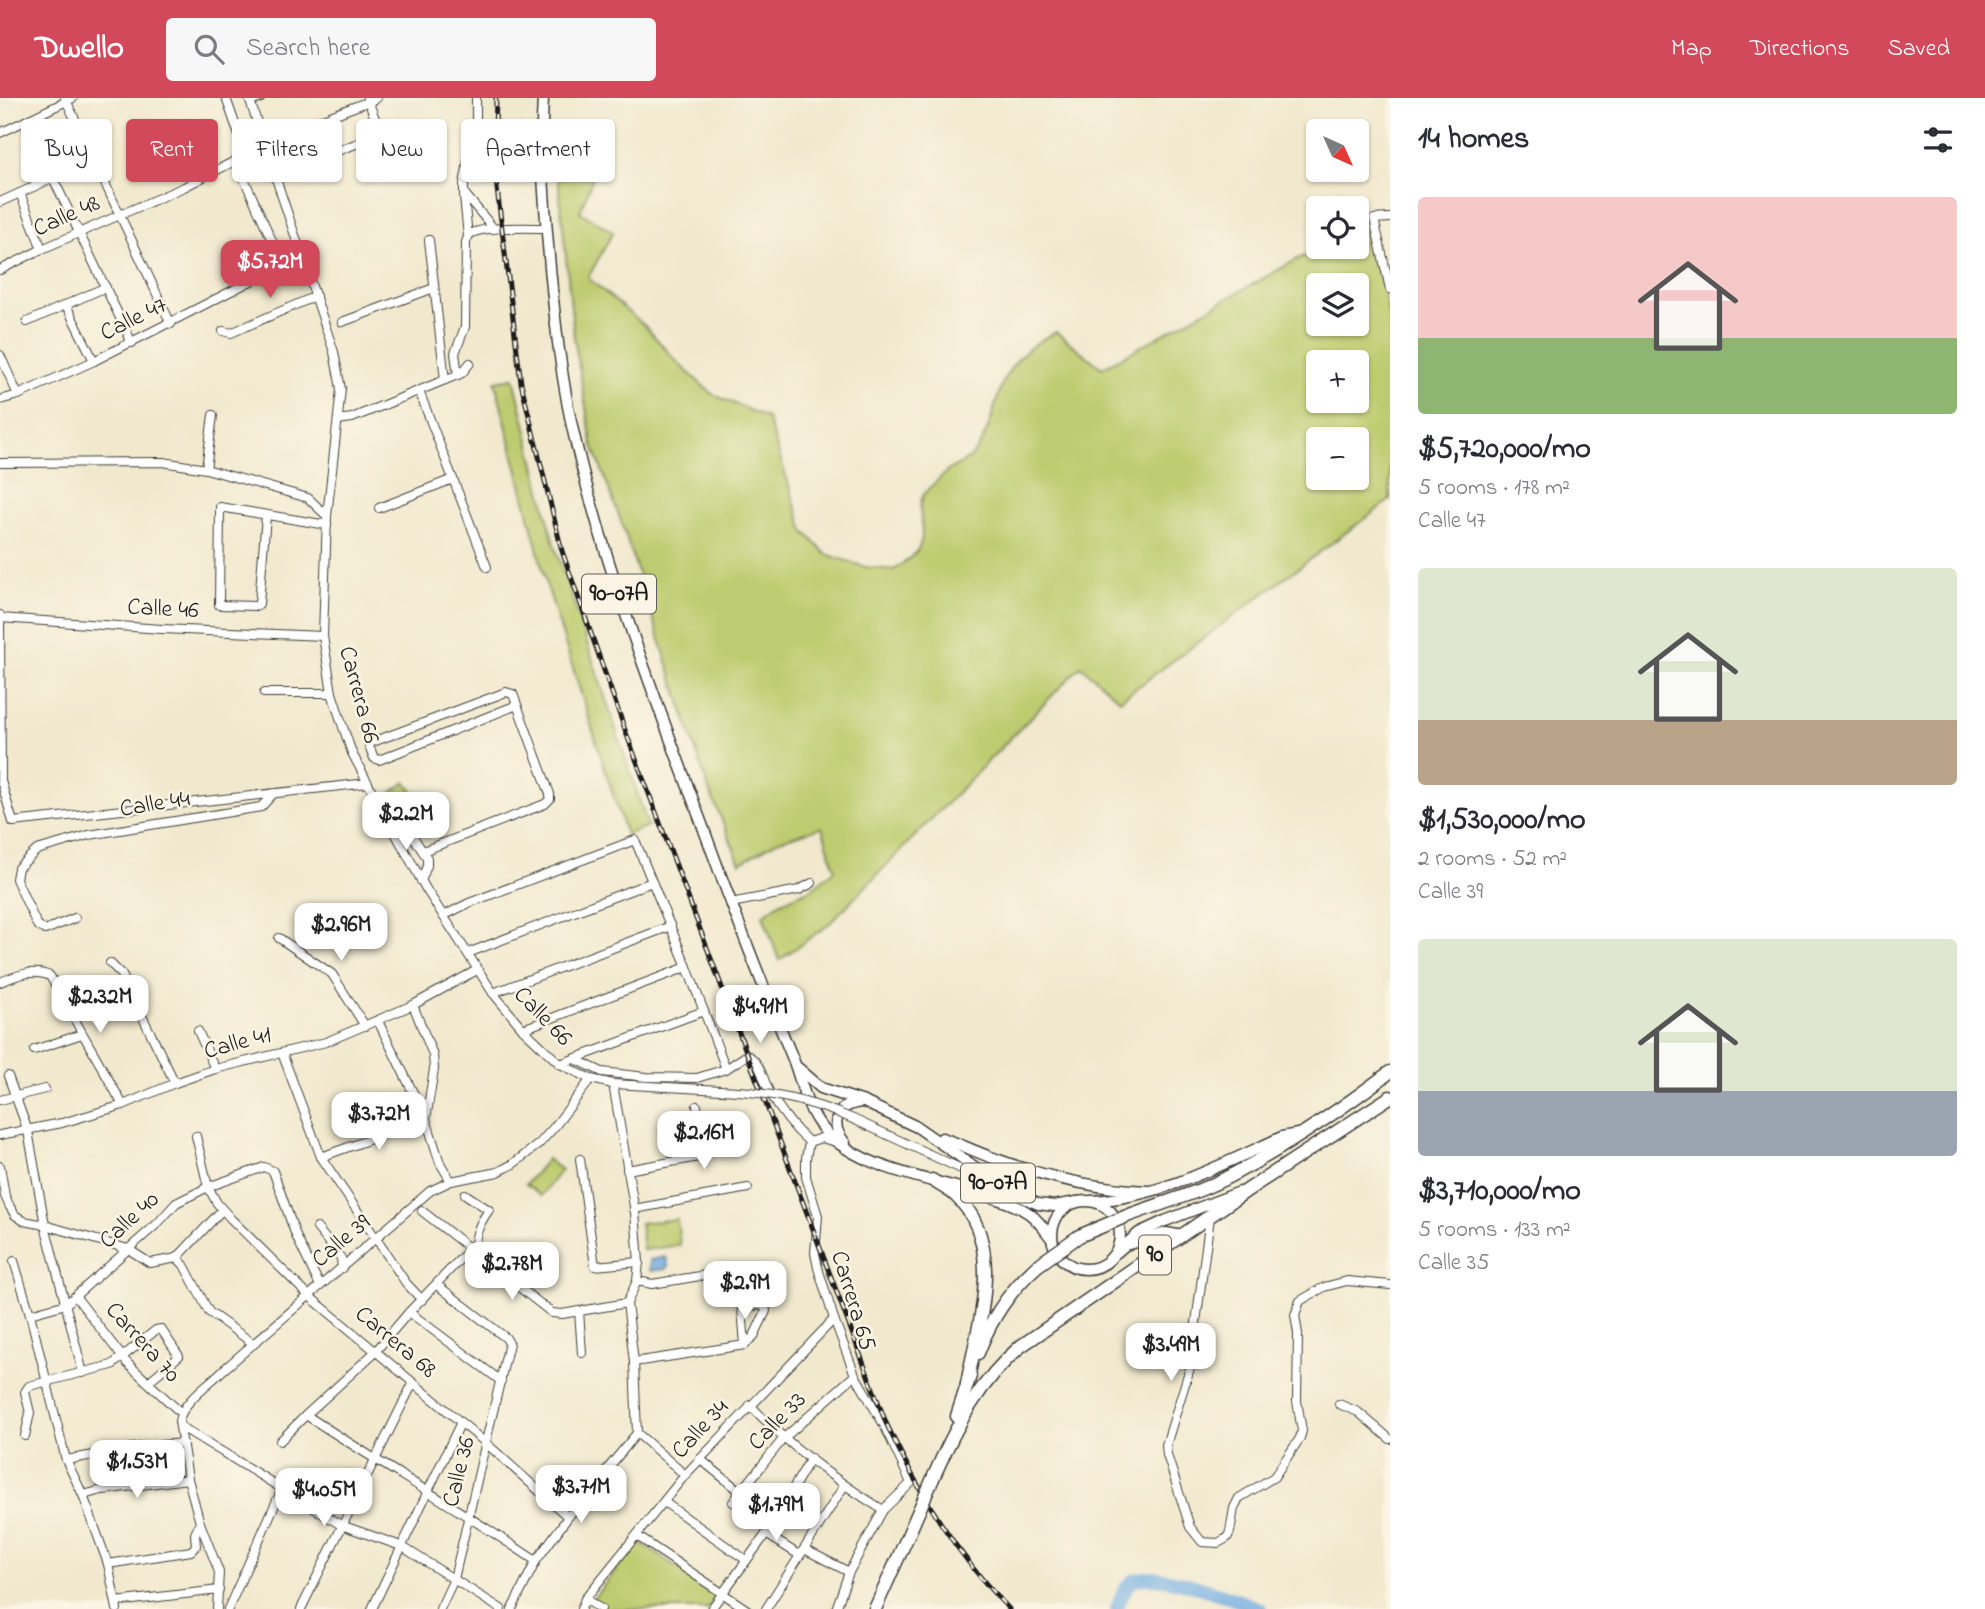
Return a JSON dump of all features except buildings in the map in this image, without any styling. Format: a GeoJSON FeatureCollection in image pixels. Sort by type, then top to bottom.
{"type":"FeatureCollection","features":[{"type":"Feature","properties":{"kind":"highway","name":"90"},"geometry":{"type":"LineString","coordinates":[[875,1609],[948,1443],[967,1384],[993,1319],[1006,1297],[1037,1266],[1079,1236],[1232,1175],[1304,1132],[1390,1072]]}},
{"type":"Feature","properties":{"kind":"highway","name":"90"},"geometry":{"type":"LineString","coordinates":[[948,1443],[975,1395],[1008,1358],[1252,1187],[1390,1097]]}},
{"type":"Feature","properties":{"kind":"highway"},"geometry":{"type":"LineString","coordinates":[[932,1180],[954,1194],[968,1209],[979,1229],[986,1255],[985,1283],[967,1384]]}},
{"type":"Feature","properties":{"kind":"main road","name":"90-07A"},"geometry":{"type":"LineString","coordinates":[[543,98],[541,139],[557,332],[577,450],[622,605],[732,903],[796,1066],[804,1095],[818,1122],[836,1142],[876,1163],[932,1180],[1038,1204],[1054,1206],[1077,1202]]}},
{"type":"Feature","properties":{"kind":"main road","name":"90-07A"},"geometry":{"type":"LineString","coordinates":[[796,1066],[821,1088],[864,1101],[929,1134],[1030,1214],[1052,1239]]}},
{"type":"Feature","properties":{"kind":"main road"},"geometry":{"type":"LineString","coordinates":[[858,1154],[841,1138],[835,1123],[842,1108],[864,1101]]}},
{"type":"Feature","properties":{"kind":"main road"},"geometry":{"type":"LineString","coordinates":[[1252,1187],[1139,1233],[1099,1267],[1078,1269],[1060,1258],[1052,1239],[1052,1229],[1061,1212],[1077,1202],[1131,1197],[1148,1192],[1202,1173],[1282,1138],[1304,1132]]}},
{"type":"Feature","properties":{"kind":"main road"},"geometry":{"type":"LineString","coordinates":[[929,1134],[1036,1172],[1111,1188],[1148,1192]]}},
{"type":"Feature","properties":{"kind":"main road"},"geometry":{"type":"LineString","coordinates":[[1091,1201],[1111,1211],[1117,1221],[1120,1232],[1115,1253]]}},
{"type":"Feature","properties":{"kind":"main road"},"geometry":{"type":"LineString","coordinates":[[1127,1244],[1166,1233],[1182,1236]]}},
{"type":"Feature","properties":{"kind":"street"},"geometry":{"type":"LineString","coordinates":[[226,98],[233,119]]}},
{"type":"Feature","properties":{"kind":"street"},"geometry":{"type":"LineString","coordinates":[[249,100],[261,98]]}},
{"type":"Feature","properties":{"kind":"street"},"geometry":{"type":"LineString","coordinates":[[321,119],[377,98]]}},
{"type":"Feature","properties":{"kind":"street"},"geometry":{"type":"LineString","coordinates":[[458,375],[455,354],[465,327],[468,237],[464,184],[476,135],[476,98]]}},
{"type":"Feature","properties":{"kind":"street"},"geometry":{"type":"LineString","coordinates":[[0,133],[68,99],[171,324]]}},
{"type":"Feature","properties":{"kind":"street","name":"Carrera 66"},"geometry":{"type":"LineString","coordinates":[[249,100],[255,119]]}},
{"type":"Feature","properties":{"kind":"street"},"geometry":{"type":"LineString","coordinates":[[342,149],[381,134],[368,100]]}},
{"type":"Feature","properties":{"kind":"street","name":"Calle 48"},"geometry":{"type":"LineString","coordinates":[[0,270],[42,248],[184,187],[232,162]]}},
{"type":"Feature","properties":{"kind":"street"},"geometry":{"type":"LineString","coordinates":[[0,202],[53,178],[132,343]]}},
{"type":"Feature","properties":{"kind":"street"},"geometry":{"type":"LineString","coordinates":[[246,182],[283,265]]}},
{"type":"Feature","properties":{"kind":"street","name":"Carrera 66"},"geometry":{"type":"LineString","coordinates":[[277,182],[334,352],[341,389],[327,520],[323,593],[323,636],[332,692],[352,753],[421,881],[477,970]]}},
{"type":"Feature","properties":{"kind":"street"},"geometry":{"type":"LineString","coordinates":[[20,193],[42,248]]}},
{"type":"Feature","properties":{"kind":"street"},"geometry":{"type":"LineString","coordinates":[[464,193],[494,229]]}},
{"type":"Feature","properties":{"kind":"street"},"geometry":{"type":"LineString","coordinates":[[1390,218],[1374,219],[1390,289]]}},
{"type":"Feature","properties":{"kind":"street"},"geometry":{"type":"LineString","coordinates":[[468,237],[472,233],[494,229],[547,228]]}},
{"type":"Feature","properties":{"kind":"street"},"geometry":{"type":"LineString","coordinates":[[429,240],[445,380]]}},
{"type":"Feature","properties":{"kind":"street","name":"Calle 47"},"geometry":{"type":"LineString","coordinates":[[0,400],[18,395],[132,343],[302,255]]}},
{"type":"Feature","properties":{"kind":"street"},"geometry":{"type":"LineString","coordinates":[[27,322],[106,287]]}},
{"type":"Feature","properties":{"kind":"street"},"geometry":{"type":"LineString","coordinates":[[342,322],[434,288]]}},
{"type":"Feature","properties":{"kind":"street"},"geometry":{"type":"LineString","coordinates":[[223,331],[231,333],[316,296]]}},
{"type":"Feature","properties":{"kind":"street"},"geometry":{"type":"LineString","coordinates":[[66,305],[94,361]]}},
{"type":"Feature","properties":{"kind":"street"},"geometry":{"type":"LineString","coordinates":[[0,355],[18,395]]}},
{"type":"Feature","properties":{"kind":"street"},"geometry":{"type":"LineString","coordinates":[[338,420],[352,418],[458,375],[470,363]]}},
{"type":"Feature","properties":{"kind":"street"},"geometry":{"type":"LineString","coordinates":[[419,391],[487,567]]}},
{"type":"Feature","properties":{"kind":"street"},"geometry":{"type":"LineString","coordinates":[[206,469],[213,415]]}},
{"type":"Feature","properties":{"kind":"street"},"geometry":{"type":"LineString","coordinates":[[0,463],[163,462],[206,469],[308,498],[327,520]]}},
{"type":"Feature","properties":{"kind":"street"},"geometry":{"type":"LineString","coordinates":[[379,508],[453,479]]}},
{"type":"Feature","properties":{"kind":"street"},"geometry":{"type":"LineString","coordinates":[[266,515],[260,604],[221,606],[217,602],[220,508],[327,520]]}},
{"type":"Feature","properties":{"kind":"street"},"geometry":{"type":"LineString","coordinates":[[0,617],[1,781],[13,822],[368,783]]}},
{"type":"Feature","properties":{"kind":"street","name":"Calle 46"},"geometry":{"type":"LineString","coordinates":[[0,617],[162,629],[323,636]]}},
{"type":"Feature","properties":{"kind":"street"},"geometry":{"type":"LineString","coordinates":[[264,693],[332,692]]}},
{"type":"Feature","properties":{"kind":"street"},"geometry":{"type":"LineString","coordinates":[[422,851],[545,804],[550,799],[550,794],[513,694],[506,692],[373,741],[369,746],[374,758],[379,760],[517,705]]}},
{"type":"Feature","properties":{"kind":"street","name":"Calle 44"},"geometry":{"type":"LineString","coordinates":[[75,918],[45,930],[37,925],[16,879],[18,868],[37,850],[89,835],[261,807],[274,793]]}},
{"type":"Feature","properties":{"kind":"street"},"geometry":{"type":"LineString","coordinates":[[390,824],[410,832],[422,851],[427,862],[421,881]]}},
{"type":"Feature","properties":{"kind":"street"},"geometry":{"type":"LineString","coordinates":[[443,916],[469,903],[635,840],[726,1069]]}},
{"type":"Feature","properties":{"kind":"street"},"geometry":{"type":"LineString","coordinates":[[468,953],[652,882]]}},
{"type":"Feature","properties":{"kind":"street"},"geometry":{"type":"LineString","coordinates":[[732,903],[799,891],[812,883]]}},
{"type":"Feature","properties":{"kind":"street"},"geometry":{"type":"LineString","coordinates":[[493,993],[671,926]]}},
{"type":"Feature","properties":{"kind":"street"},"geometry":{"type":"LineString","coordinates":[[279,938],[332,974],[365,1026]]}},
{"type":"Feature","properties":{"kind":"street"},"geometry":{"type":"LineString","coordinates":[[110,963],[122,975],[175,1083]]}},
{"type":"Feature","properties":{"kind":"street"},"geometry":{"type":"LineString","coordinates":[[523,1029],[687,967]]}},
{"type":"Feature","properties":{"kind":"street","name":"Calle 66"},"geometry":{"type":"LineString","coordinates":[[477,970],[523,1029],[560,1064],[591,1079]]}},
{"type":"Feature","properties":{"kind":"street","name":"Calle 41"},"geometry":{"type":"LineString","coordinates":[[0,1135],[123,1105],[215,1069],[326,1042],[379,1021],[477,970]]}},
{"type":"Feature","properties":{"kind":"street"},"geometry":{"type":"LineString","coordinates":[[0,982],[25,973],[48,976],[123,1105]]}},
{"type":"Feature","properties":{"kind":"street"},"geometry":{"type":"LineString","coordinates":[[412,1005],[433,1055],[434,1069],[426,1119]]}},
{"type":"Feature","properties":{"kind":"street"},"geometry":{"type":"LineString","coordinates":[[560,1064],[704,1011]]}},
{"type":"Feature","properties":{"kind":"street"},"geometry":{"type":"LineString","coordinates":[[379,1021],[426,1119],[440,1163],[451,1181]]}},
{"type":"Feature","properties":{"kind":"street"},"geometry":{"type":"LineString","coordinates":[[198,1031],[215,1069]]}},
{"type":"Feature","properties":{"kind":"street"},"geometry":{"type":"LineString","coordinates":[[34,1050],[82,1034]]}},
{"type":"Feature","properties":{"kind":"street"},"geometry":{"type":"LineString","coordinates":[[282,1053],[321,1157],[406,1283],[422,1300]]}},
{"type":"Feature","properties":{"kind":"street"},"geometry":{"type":"LineString","coordinates":[[575,1059],[602,1072],[646,1077],[697,1078],[726,1069],[747,1055],[751,1056],[787,1119],[809,1142],[821,1138],[836,1142]]}},
{"type":"Feature","properties":{"kind":"street"},"geometry":{"type":"LineString","coordinates":[[8,1076],[28,1130],[45,1225],[83,1373]]}},
{"type":"Feature","properties":{"kind":"street"},"geometry":{"type":"LineString","coordinates":[[591,1079],[613,1084],[759,1092],[796,1098],[853,1119],[963,1171],[1009,1197]]}},
{"type":"Feature","properties":{"kind":"street","name":"Calle 39"},"geometry":{"type":"LineString","coordinates":[[181,1413],[196,1395],[430,1191],[451,1181],[498,1172],[513,1164],[547,1135],[591,1079]]}},
{"type":"Feature","properties":{"kind":"street"},"geometry":{"type":"LineString","coordinates":[[512,1609],[536,1561],[568,1517],[637,1433],[634,1362],[627,1303],[636,1281],[639,1262],[634,1209],[613,1084]]}},
{"type":"Feature","properties":{"kind":"street"},"geometry":{"type":"LineString","coordinates":[[0,1100],[45,1089]]}},
{"type":"Feature","properties":{"kind":"street"},"geometry":{"type":"LineString","coordinates":[[627,1170],[704,1156],[697,1106]]}},
{"type":"Feature","properties":{"kind":"street"},"geometry":{"type":"LineString","coordinates":[[321,1157],[426,1119]]}},
{"type":"Feature","properties":{"kind":"street","name":"Carrera 68"},"geometry":{"type":"LineString","coordinates":[[196,1136],[208,1187],[222,1210],[309,1296],[487,1444],[568,1517]]}},
{"type":"Feature","properties":{"kind":"street","name":"Carrera 65"},"geometry":{"type":"LineString","coordinates":[[809,1142],[806,1177],[818,1216],[815,1253],[834,1319],[855,1375],[884,1424],[911,1483],[883,1510]]}},
{"type":"Feature","properties":{"kind":"street"},"geometry":{"type":"LineString","coordinates":[[580,1159],[595,1266],[639,1262]]}},
{"type":"Feature","properties":{"kind":"street"},"geometry":{"type":"LineString","coordinates":[[0,1166],[5,1196],[15,1215],[24,1222],[45,1225],[128,1249],[150,1263],[177,1258],[222,1210]]}},
{"type":"Feature","properties":{"kind":"street","name":"Calle 40"},"geometry":{"type":"LineString","coordinates":[[30,1314],[66,1304],[76,1297],[158,1223],[176,1203],[208,1187],[264,1167],[273,1171],[296,1236],[320,1286]]}},
{"type":"Feature","properties":{"kind":"street"},"geometry":{"type":"LineString","coordinates":[[634,1209],[748,1188]]}},
{"type":"Feature","properties":{"kind":"street"},"geometry":{"type":"LineString","coordinates":[[280,1441],[375,1352],[409,1312],[472,1252],[479,1223],[489,1210],[465,1194]]}},
{"type":"Feature","properties":{"kind":"street"},"geometry":{"type":"LineString","coordinates":[[422,1212],[546,1310],[557,1314],[627,1303]]}},
{"type":"Feature","properties":{"kind":"street"},"geometry":{"type":"LineString","coordinates":[[1210,1217],[1190,1368],[1166,1444],[1190,1527],[1202,1542],[1218,1543],[1227,1538],[1239,1498],[1274,1477],[1300,1438],[1302,1431],[1297,1401],[1298,1334],[1295,1315],[1300,1301],[1324,1287],[1347,1281],[1390,1285]]}},
{"type":"Feature","properties":{"kind":"street"},"geometry":{"type":"LineString","coordinates":[[317,1228],[341,1258],[342,1268]]}},
{"type":"Feature","properties":{"kind":"street"},"geometry":{"type":"LineString","coordinates":[[177,1258],[184,1265],[209,1312],[254,1344]]}},
{"type":"Feature","properties":{"kind":"street"},"geometry":{"type":"LineString","coordinates":[[13,1261],[30,1314],[66,1460],[83,1495],[108,1564],[116,1605],[219,1590]]}},
{"type":"Feature","properties":{"kind":"street"},"geometry":{"type":"LineString","coordinates":[[636,1281],[652,1284],[726,1271],[733,1274],[742,1308],[745,1345]]}},
{"type":"Feature","properties":{"kind":"street","name":"Calle 36"},"geometry":{"type":"LineString","coordinates":[[437,1284],[509,1343],[454,1579],[440,1609]]}},
{"type":"Feature","properties":{"kind":"street","name":"Carrera 70"},"geometry":{"type":"LineString","coordinates":[[76,1297],[123,1358],[181,1413]]}},
{"type":"Feature","properties":{"kind":"street"},"geometry":{"type":"LineString","coordinates":[[634,1362],[745,1345],[754,1336],[766,1311],[765,1307],[759,1305],[742,1308]]}},
{"type":"Feature","properties":{"kind":"street"},"geometry":{"type":"LineString","coordinates":[[579,1311],[582,1353]]}},
{"type":"Feature","properties":{"kind":"street"},"geometry":{"type":"LineString","coordinates":[[409,1312],[501,1381]]}},
{"type":"Feature","properties":{"kind":"street","name":"Calle 34"},"geometry":{"type":"LineString","coordinates":[[580,1609],[585,1599],[685,1475],[834,1319]]}},
{"type":"Feature","properties":{"kind":"street"},"geometry":{"type":"LineString","coordinates":[[25,1436],[30,1413],[26,1389],[112,1366],[159,1328],[179,1356],[148,1382]]}},
{"type":"Feature","properties":{"kind":"street","name":"Calle 33"},"geometry":{"type":"LineString","coordinates":[[733,1502],[783,1438],[855,1375]]}},
{"type":"Feature","properties":{"kind":"street"},"geometry":{"type":"LineString","coordinates":[[301,1609],[413,1383]]}},
{"type":"Feature","properties":{"kind":"street"},"geometry":{"type":"LineString","coordinates":[[1339,1404],[1358,1412],[1390,1439]]}},
{"type":"Feature","properties":{"kind":"street"},"geometry":{"type":"LineString","coordinates":[[751,1405],[783,1438],[844,1486],[883,1510],[849,1572],[836,1609]]}},
{"type":"Feature","properties":{"kind":"street"},"geometry":{"type":"LineString","coordinates":[[181,1413],[180,1426],[188,1479],[200,1523],[219,1572],[217,1609]]}},
{"type":"Feature","properties":{"kind":"street"},"geometry":{"type":"LineString","coordinates":[[306,1415],[536,1561]]}},
{"type":"Feature","properties":{"kind":"street"},"geometry":{"type":"LineString","coordinates":[[372,1609],[460,1424]]}},
{"type":"Feature","properties":{"kind":"street"},"geometry":{"type":"LineString","coordinates":[[180,1426],[341,1525],[401,1546],[501,1609]]}},
{"type":"Feature","properties":{"kind":"street"},"geometry":{"type":"LineString","coordinates":[[637,1433],[685,1475]]}},
{"type":"Feature","properties":{"kind":"street"},"geometry":{"type":"LineString","coordinates":[[66,1460],[132,1448],[183,1443]]}},
{"type":"Feature","properties":{"kind":"street"},"geometry":{"type":"LineString","coordinates":[[711,1609],[766,1534],[811,1458]]}},
{"type":"Feature","properties":{"kind":"street"},"geometry":{"type":"LineString","coordinates":[[700,1459],[741,1492]]}},
{"type":"Feature","properties":{"kind":"street"},"geometry":{"type":"LineString","coordinates":[[83,1495],[188,1479]]}},
{"type":"Feature","properties":{"kind":"street"},"geometry":{"type":"LineString","coordinates":[[766,1609],[844,1486]]}},
{"type":"Feature","properties":{"kind":"street"},"geometry":{"type":"LineString","coordinates":[[228,1609],[282,1489]]}},
{"type":"Feature","properties":{"kind":"street"},"geometry":{"type":"LineString","coordinates":[[664,1502],[746,1560]]}},
{"type":"Feature","properties":{"kind":"street"},"geometry":{"type":"LineString","coordinates":[[108,1564],[191,1551],[195,1546],[195,1534],[200,1523]]}},
{"type":"Feature","properties":{"kind":"street"},"geometry":{"type":"LineString","coordinates":[[766,1534],[849,1572]]}},
{"type":"Feature","properties":{"kind":"street"},"geometry":{"type":"LineString","coordinates":[[637,1536],[746,1609]]}},
{"type":"Feature","properties":{"kind":"street"},"geometry":{"type":"LineString","coordinates":[[585,1599],[601,1609]]}},
{"type":"Feature","properties":{"kind":"green space"},"geometry":{"type":"Polygon","coordinates":[[[558,182],[591,182],[580,212],[613,232],[588,278],[645,326],[678,363],[712,394],[767,418],[804,531],[826,554],[865,567],[894,570],[914,555],[921,543],[920,509],[923,496],[949,470],[967,460],[978,448],[987,432],[1005,378],[1030,348],[1056,332],[1102,368],[1306,256],[1306,259],[1369,259],[1370,229],[1390,321],[1390,500],[1120,700],[1081,666],[828,925],[779,960],[763,915],[779,903],[811,889],[835,870],[822,827],[777,841],[740,863],[709,790],[622,524],[592,443],[574,337],[558,182]]]}},
{"type":"Feature","properties":{"kind":"green space"},"geometry":{"type":"Polygon","coordinates":[[[514,378],[554,544],[648,826],[626,835],[546,583],[495,381],[514,378]]]}},
{"type":"Feature","properties":{"kind":"green space"},"geometry":{"type":"Polygon","coordinates":[[[406,782],[424,807],[411,817],[392,792],[406,782]]]}},
{"type":"Feature","properties":{"kind":"green space"},"geometry":{"type":"Polygon","coordinates":[[[547,1159],[561,1170],[541,1196],[526,1184],[547,1159]]]}},
{"type":"Feature","properties":{"kind":"green space"},"geometry":{"type":"Polygon","coordinates":[[[677,1219],[680,1245],[643,1250],[640,1223],[677,1219]]]}},
{"type":"Feature","properties":{"kind":"green space"},"geometry":{"type":"Polygon","coordinates":[[[639,1542],[718,1595],[708,1609],[603,1609],[591,1601],[639,1542]]]}},
{"type":"Feature","properties":{"kind":"water"},"geometry":{"type":"Polygon","coordinates":[[[666,1257],[666,1269],[650,1271],[650,1260],[666,1257]]]}},
{"type":"Feature","properties":{"kind":"waterway"},"geometry":{"type":"LineString","coordinates":[[1117,1609],[1127,1586],[1144,1578],[1159,1578],[1196,1586],[1260,1609]]}},
{"type":"Feature","properties":{"kind":"railway"},"geometry":{"type":"LineString","coordinates":[[496,98],[494,164],[521,383],[562,551],[625,730],[886,1423],[911,1473],[955,1544],[1009,1609]]}}]}
